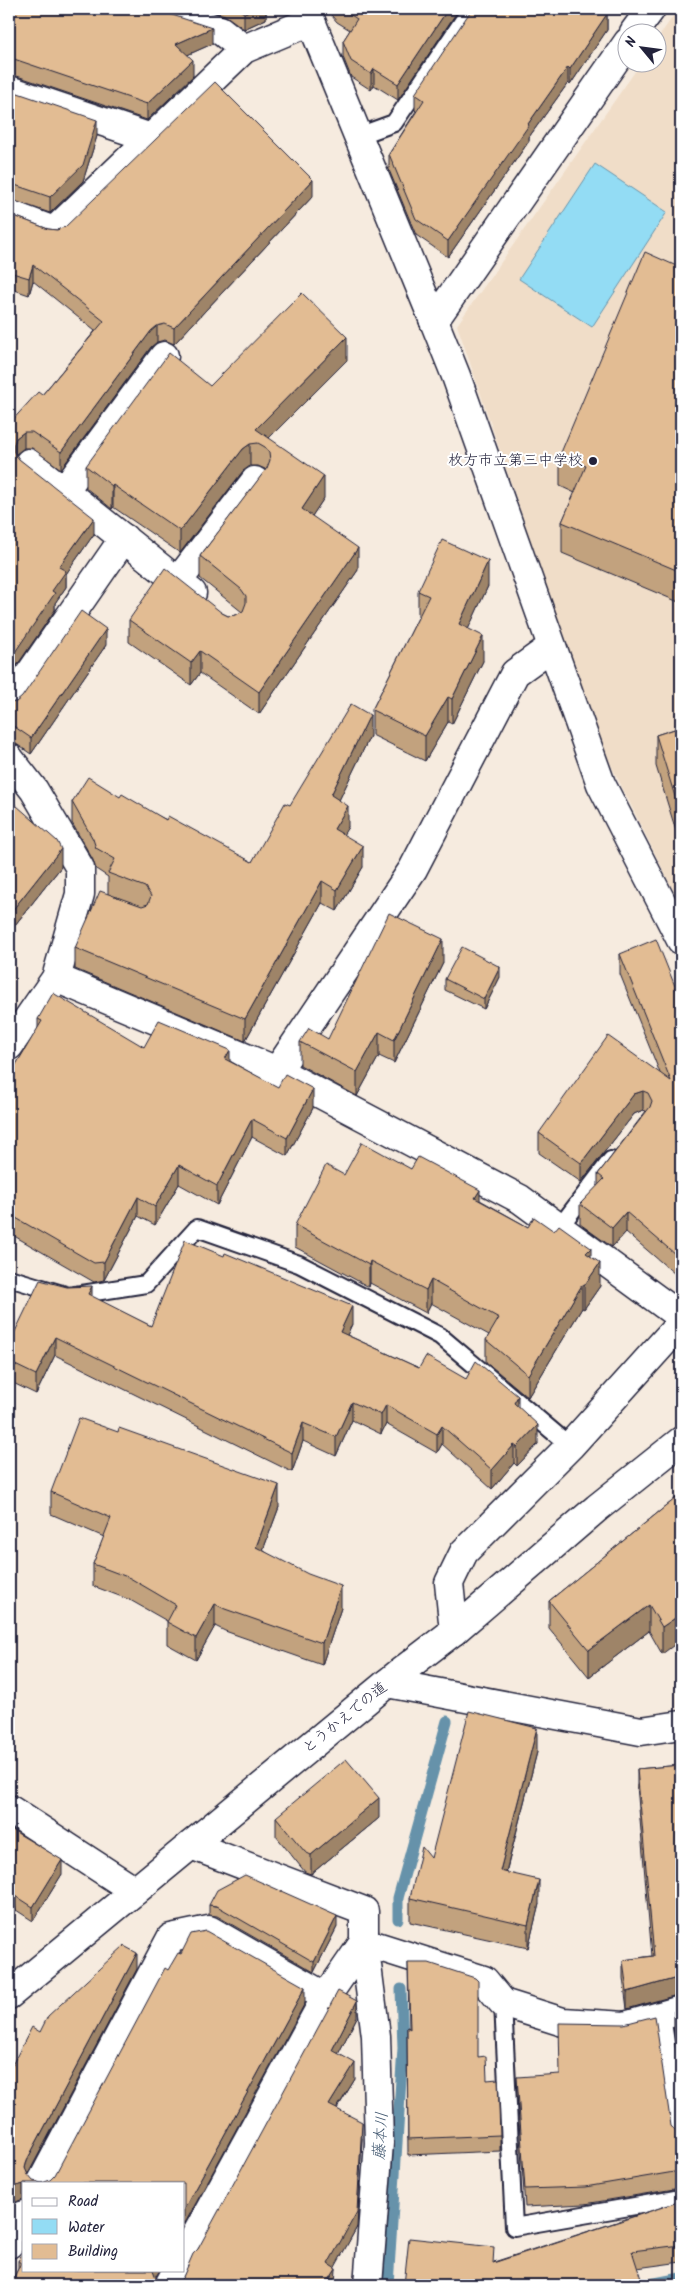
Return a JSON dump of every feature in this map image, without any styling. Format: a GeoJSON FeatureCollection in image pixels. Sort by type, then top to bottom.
{"type":"FeatureCollection","features":[{"type":"Feature","properties":{"kind":"street"},"geometry":{"type":"LineString","coordinates":[[156,9],[220,30],[244,49]]}},
{"type":"Feature","properties":{"kind":"street"},"geometry":{"type":"LineString","coordinates":[[641,22],[651,9]]}},
{"type":"Feature","properties":{"kind":"street"},"geometry":{"type":"LineString","coordinates":[[9,214],[54,231],[244,49],[308,15],[456,376],[601,784],[681,940]]}},
{"type":"Feature","properties":{"kind":"street"},"geometry":{"type":"LineString","coordinates":[[434,321],[618,56]]}},
{"type":"Feature","properties":{"kind":"street"},"geometry":{"type":"LineString","coordinates":[[9,90],[151,138]]}},
{"type":"Feature","properties":{"kind":"street"},"geometry":{"type":"LineString","coordinates":[[64,490],[164,356]]}},
{"type":"Feature","properties":{"kind":"street"},"geometry":{"type":"LineString","coordinates":[[29,463],[208,605]]}},
{"type":"Feature","properties":{"kind":"street"},"geometry":{"type":"LineString","coordinates":[[178,581],[255,480]]}},
{"type":"Feature","properties":{"kind":"street"},"geometry":{"type":"LineString","coordinates":[[9,704],[124,538]]}},
{"type":"Feature","properties":{"kind":"street"},"geometry":{"type":"LineString","coordinates":[[276,1071],[412,870],[515,673],[551,647]]}},
{"type":"Feature","properties":{"kind":"street"},"geometry":{"type":"LineString","coordinates":[[9,758],[34,790],[80,868],[89,897],[56,978],[9,1046]]}},
{"type":"Feature","properties":{"kind":"street"},"geometry":{"type":"LineString","coordinates":[[56,978],[276,1071],[520,1199],[681,1317]]}},
{"type":"Feature","properties":{"kind":"street"},"geometry":{"type":"LineString","coordinates":[[454,1631],[449,1583],[464,1552],[570,1446],[681,1323]]}},
{"type":"Feature","properties":{"kind":"street","name":"とうかえでの道"},"geometry":{"type":"LineString","coordinates":[[9,1995],[387,1683],[454,1631],[597,1508],[681,1441]]}},
{"type":"Feature","properties":{"kind":"street"},"geometry":{"type":"LineString","coordinates":[[387,1683],[642,1731],[681,1726]]}},
{"type":"Feature","properties":{"kind":"street"},"geometry":{"type":"LineString","coordinates":[[9,1809],[135,1891]]}},
{"type":"Feature","properties":{"kind":"street"},"geometry":{"type":"LineString","coordinates":[[191,1845],[364,1911],[364,1942],[376,2036],[379,2143],[368,2285]]}},
{"type":"Feature","properties":{"kind":"street"},"geometry":{"type":"LineString","coordinates":[[42,2182],[171,1938],[209,1930],[326,1996]]}},
{"type":"Feature","properties":{"kind":"street"},"geometry":{"type":"LineString","coordinates":[[185,2256],[326,1996],[364,1942]]}},
{"type":"Feature","properties":{"kind":"street"},"geometry":{"type":"LineString","coordinates":[[364,1942],[484,1980],[503,2003],[563,2022],[625,2026],[672,2013]]}},
{"type":"Feature","properties":{"kind":"street"},"geometry":{"type":"LineString","coordinates":[[9,2244],[22,2219]]}},
{"type":"Feature","properties":{"kind":"street"},"geometry":{"type":"LineString","coordinates":[[169,2285],[176,2272]]}},
{"type":"Feature","properties":{"kind":"lane"},"geometry":{"type":"LineString","coordinates":[[358,136],[394,122],[471,9]]}},
{"type":"Feature","properties":{"kind":"lane"},"geometry":{"type":"LineString","coordinates":[[559,1228],[618,1151]]}},
{"type":"Feature","properties":{"kind":"lane"},"geometry":{"type":"LineString","coordinates":[[9,1278],[69,1296],[146,1284],[197,1228],[299,1264],[440,1336],[570,1446]]}},
{"type":"Feature","properties":{"kind":"lane"},"geometry":{"type":"LineString","coordinates":[[503,2003],[514,2227],[681,2198]]}},
{"type":"Feature","properties":{"kind":"lane"},"geometry":{"type":"LineString","coordinates":[[672,2013],[681,2142]]}},
{"type":"Feature","properties":{"kind":"shaded area","name":"枚方市立第三中学校"},"geometry":{"type":"Polygon","coordinates":[[[678,9],[681,9],[681,906],[610,763],[550,597],[457,325],[635,72],[668,72],[668,24],[678,9]]]}},
{"type":"Feature","properties":{"kind":"water"},"geometry":{"type":"Polygon","coordinates":[[[595,164],[667,212],[592,327],[519,279],[595,164]]]}},
{"type":"Feature","properties":{"kind":"building"},"geometry":{"type":"Polygon","coordinates":[[[9,9],[154,9],[212,28],[176,44],[193,60],[147,104],[14,59],[9,59],[9,9]]]}},
{"type":"Feature","properties":{"kind":"building"},"geometry":{"type":"Polygon","coordinates":[[[238,9],[254,9],[244,13],[238,9]]]}},
{"type":"Feature","properties":{"kind":"building"},"geometry":{"type":"Polygon","coordinates":[[[342,9],[448,9],[398,84],[374,69],[371,74],[351,61],[343,41],[357,19],[342,9]]]}},
{"type":"Feature","properties":{"kind":"building"},"geometry":{"type":"Polygon","coordinates":[[[472,9],[600,9],[607,14],[570,69],[568,67],[528,124],[448,241],[416,219],[389,154],[424,100],[415,94],[472,9]]]}},
{"type":"Feature","properties":{"kind":"building"},"geometry":{"type":"Polygon","coordinates":[[[215,82],[313,180],[174,328],[165,324],[157,326],[151,331],[61,452],[32,432],[24,432],[16,438],[14,452],[19,459],[94,518],[59,567],[66,571],[52,591],[55,593],[9,661],[9,424],[38,392],[42,395],[104,321],[33,265],[29,278],[9,272],[9,214],[48,229],[57,230],[64,228],[215,82]]]}},
{"type":"Feature","properties":{"kind":"building"},"geometry":{"type":"Polygon","coordinates":[[[9,90],[97,120],[83,165],[50,197],[9,183],[9,90]]]}},
{"type":"Feature","properties":{"kind":"building"},"geometry":{"type":"Polygon","coordinates":[[[645,252],[681,268],[681,572],[562,522],[586,466],[560,455],[645,252]]]}},
{"type":"Feature","properties":{"kind":"building"},"geometry":{"type":"Polygon","coordinates":[[[302,293],[347,337],[256,429],[324,476],[302,509],[358,548],[259,692],[200,651],[191,663],[129,620],[165,568],[222,613],[228,616],[236,615],[243,611],[246,596],[241,589],[200,556],[267,468],[270,460],[269,452],[258,443],[250,444],[243,449],[180,531],[112,486],[86,466],[169,353],[210,386],[302,293]]]}},
{"type":"Feature","properties":{"kind":"building"},"geometry":{"type":"Polygon","coordinates":[[[442,540],[488,561],[459,624],[483,636],[452,699],[448,697],[425,736],[372,710],[429,596],[418,591],[442,540]]]}},
{"type":"Feature","properties":{"kind":"building"},"geometry":{"type":"Polygon","coordinates":[[[81,611],[106,629],[31,738],[9,723],[9,703],[16,702],[22,697],[81,611]]]}},
{"type":"Feature","properties":{"kind":"building"},"geometry":{"type":"Polygon","coordinates":[[[351,704],[370,715],[331,795],[348,806],[334,829],[363,846],[337,890],[322,881],[245,1019],[75,948],[100,891],[142,906],[148,904],[151,896],[145,887],[108,873],[115,859],[96,848],[93,839],[72,802],[88,777],[120,797],[122,794],[166,820],[168,816],[252,862],[285,803],[290,805],[351,704]]]}},
{"type":"Feature","properties":{"kind":"building"},"geometry":{"type":"Polygon","coordinates":[[[681,727],[681,816],[656,735],[681,727]]]}},
{"type":"Feature","properties":{"kind":"building"},"geometry":{"type":"Polygon","coordinates":[[[9,799],[57,841],[61,849],[11,912],[9,910],[9,799]]]}},
{"type":"Feature","properties":{"kind":"building"},"geometry":{"type":"Polygon","coordinates":[[[389,913],[443,939],[394,1040],[379,1032],[357,1072],[300,1042],[309,1028],[328,1039],[389,913]]]}},
{"type":"Feature","properties":{"kind":"building"},"geometry":{"type":"Polygon","coordinates":[[[656,939],[681,1001],[681,1247],[675,1254],[626,1212],[612,1228],[580,1204],[604,1179],[598,1174],[650,1107],[652,1101],[648,1093],[643,1091],[634,1094],[581,1163],[539,1133],[608,1036],[671,1081],[620,954],[656,939]]]}},
{"type":"Feature","properties":{"kind":"building"},"geometry":{"type":"Polygon","coordinates":[[[462,947],[500,967],[484,999],[445,979],[462,947]]]}},
{"type":"Feature","properties":{"kind":"building"},"geometry":{"type":"Polygon","coordinates":[[[53,993],[144,1047],[159,1020],[230,1050],[225,1059],[278,1087],[285,1074],[313,1089],[287,1138],[252,1119],[217,1186],[179,1165],[155,1207],[138,1197],[104,1262],[94,1263],[9,1214],[9,1072],[11,1073],[42,1021],[38,1019],[53,993]]]}},
{"type":"Feature","properties":{"kind":"building"},"geometry":{"type":"Polygon","coordinates":[[[362,1142],[411,1169],[418,1157],[480,1190],[475,1198],[528,1227],[534,1217],[554,1231],[559,1225],[591,1248],[586,1253],[600,1263],[584,1286],[582,1285],[528,1375],[486,1340],[499,1318],[431,1280],[426,1290],[370,1261],[369,1265],[295,1225],[326,1165],[344,1175],[362,1142]]]}},
{"type":"Feature","properties":{"kind":"building"},"geometry":{"type":"Polygon","coordinates":[[[185,1240],[224,1256],[225,1253],[352,1306],[340,1332],[419,1368],[426,1356],[466,1379],[476,1361],[518,1396],[514,1403],[538,1425],[517,1447],[514,1445],[492,1470],[442,1426],[437,1434],[386,1405],[381,1415],[352,1402],[336,1437],[303,1423],[292,1453],[55,1337],[36,1375],[9,1362],[9,1344],[40,1280],[67,1287],[92,1286],[88,1294],[151,1326],[185,1240]]]}},
{"type":"Feature","properties":{"kind":"building"},"geometry":{"type":"Polygon","coordinates":[[[79,1418],[118,1432],[119,1428],[279,1485],[256,1547],[308,1574],[341,1586],[322,1643],[215,1604],[196,1638],[167,1622],[176,1605],[130,1578],[93,1564],[111,1518],[51,1492],[79,1418]]]}},
{"type":"Feature","properties":{"kind":"building"},"geometry":{"type":"Polygon","coordinates":[[[681,1494],[681,1614],[662,1627],[649,1605],[589,1650],[549,1601],[681,1494]]]}},
{"type":"Feature","properties":{"kind":"building"},"geometry":{"type":"Polygon","coordinates":[[[469,1711],[537,1728],[500,1871],[539,1880],[528,1925],[410,1898],[422,1847],[431,1858],[469,1711]]]}},
{"type":"Feature","properties":{"kind":"building"},"geometry":{"type":"Polygon","coordinates":[[[346,1759],[379,1798],[311,1855],[305,1852],[276,1817],[346,1759]]]}},
{"type":"Feature","properties":{"kind":"building"},"geometry":{"type":"Polygon","coordinates":[[[681,1765],[681,1978],[627,1992],[623,1960],[654,1956],[637,1769],[681,1765]]]}},
{"type":"Feature","properties":{"kind":"building"},"geometry":{"type":"Polygon","coordinates":[[[9,1828],[62,1860],[33,1907],[16,1896],[9,1903],[9,1828]]]}},
{"type":"Feature","properties":{"kind":"building"},"geometry":{"type":"Polygon","coordinates":[[[245,1875],[337,1916],[314,1962],[217,1906],[209,1905],[217,1890],[245,1875]]]}},
{"type":"Feature","properties":{"kind":"building"},"geometry":{"type":"Polygon","coordinates":[[[206,1931],[305,1987],[185,2207],[185,2182],[45,2182],[55,2175],[165,1968],[168,1970],[178,1953],[181,1954],[191,1934],[206,1931]]]}},
{"type":"Feature","properties":{"kind":"building"},"geometry":{"type":"Polygon","coordinates":[[[124,1946],[137,1953],[27,2160],[25,2168],[28,2175],[33,2181],[38,2182],[22,2182],[22,2184],[16,2186],[9,2195],[9,2068],[32,2027],[40,2032],[48,2016],[124,1946]]]}},
{"type":"Feature","properties":{"kind":"building"},"geometry":{"type":"Polygon","coordinates":[[[408,1963],[429,1963],[475,1978],[478,1981],[478,2057],[486,2056],[487,2080],[498,2079],[500,2135],[408,2139],[407,2027],[410,2029],[408,1963]]]}},
{"type":"Feature","properties":{"kind":"building"},"geometry":{"type":"Polygon","coordinates":[[[338,1991],[357,2001],[332,2050],[355,2063],[329,2105],[362,2122],[357,2212],[328,2264],[336,2269],[326,2285],[170,2285],[177,2283],[183,2277],[193,2254],[198,2249],[338,1991]]]}},
{"type":"Feature","properties":{"kind":"building"},"geometry":{"type":"Polygon","coordinates":[[[681,2008],[681,2059],[674,2011],[681,2008]]]}},
{"type":"Feature","properties":{"kind":"building"},"geometry":{"type":"Polygon","coordinates":[[[655,2016],[671,2126],[678,2134],[681,2133],[681,2171],[585,2187],[525,2189],[517,2077],[560,2074],[559,2023],[624,2024],[655,2016]]]}},
{"type":"Feature","properties":{"kind":"building"},"geometry":{"type":"Polygon","coordinates":[[[681,2201],[681,2245],[632,2251],[643,2285],[404,2285],[409,2238],[494,2247],[493,2263],[681,2201]]]}},
{"type":"Feature","properties":{"kind":"building"},"geometry":{"type":"Polygon","coordinates":[[[22,2254],[22,2272],[154,2272],[156,2278],[162,2283],[170,2285],[10,2285],[21,2263],[18,2261],[22,2254]]]}},
{"type":"Feature","properties":{"kind":"waterway","name":"藤本川"},"geometry":{"type":"LineString","coordinates":[[398,1919],[398,1898],[447,1721]]}},
{"type":"Feature","properties":{"kind":"waterway","name":"藤本川"},"geometry":{"type":"LineString","coordinates":[[388,2285],[403,2048],[401,1989]]}},
{"type":"Feature","properties":{"kind":"waterway"},"geometry":{"type":"LineString","coordinates":[[645,2285],[681,2278]]}},
{"type":"Feature","properties":{"kind":"place","name":"枚方市立第三中学校"},"geometry":{"type":"Point","coordinates":[593,461]}}]}
